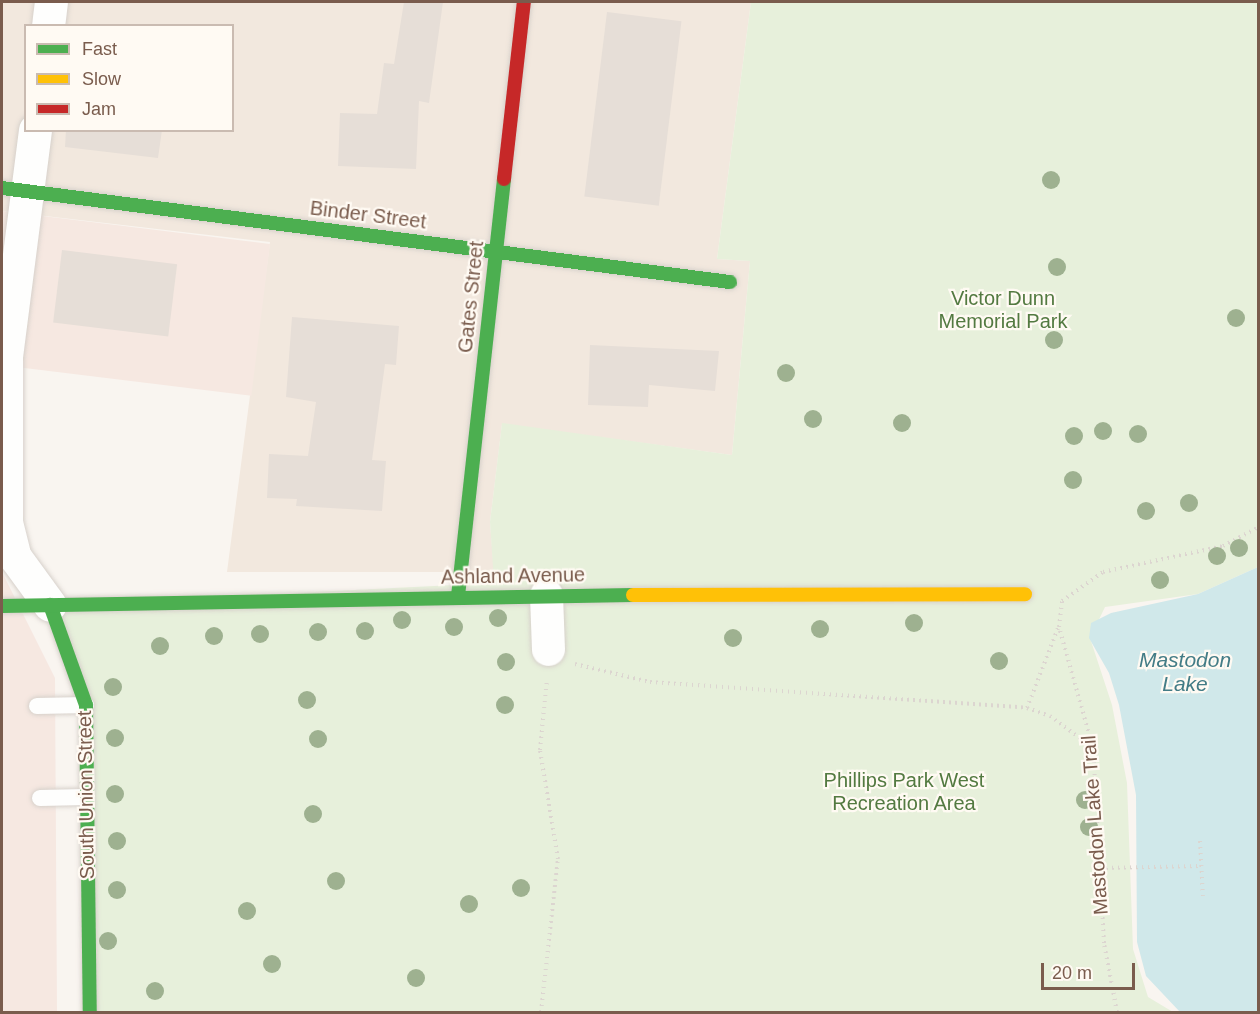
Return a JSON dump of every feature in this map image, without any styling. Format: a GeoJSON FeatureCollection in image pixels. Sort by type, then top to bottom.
{"type":"FeatureCollection","features":[{"type":"Feature","properties":{"kind":"street"},"geometry":{"type":"LineString","coordinates":[[48,24],[51,2]]}},
{"type":"Feature","properties":{"kind":"street","name":"Gates Street"},"geometry":{"type":"LineString","coordinates":[[458,596],[524,2]]}},
{"type":"Feature","properties":{"kind":"street","name":"South Union Street"},"geometry":{"type":"LineString","coordinates":[[34,132],[14,190],[6,355],[6,522],[15,557],[50,605],[86,705],[90,1012]]}},
{"type":"Feature","properties":{"kind":"street","name":"Binder Street"},"geometry":{"type":"LineString","coordinates":[[14,190],[730,282]]}},
{"type":"Feature","properties":{"kind":"street","name":"Ashland Avenue"},"geometry":{"type":"LineString","coordinates":[[2,606],[458,596],[1025,594]]}},
{"type":"Feature","properties":{"kind":"street"},"geometry":{"type":"LineString","coordinates":[[546,595],[551,651]]}},
{"type":"Feature","properties":{"kind":"lane"},"geometry":{"type":"LineString","coordinates":[[37,706],[86,705]]}},
{"type":"Feature","properties":{"kind":"lane"},"geometry":{"type":"LineString","coordinates":[[40,798],[86,797]]}},
{"type":"Feature","properties":{"kind":"path","name":"Mastodon Lake Trail"},"geometry":{"type":"LineString","coordinates":[[1117,1012],[1104,943],[1093,748],[1059,627],[1062,601],[1103,572],[1223,546],[1258,527]]}},
{"type":"Feature","properties":{"kind":"path"},"geometry":{"type":"LineString","coordinates":[[1027,708],[1059,627]]}},
{"type":"Feature","properties":{"kind":"path"},"geometry":{"type":"LineString","coordinates":[[541,1012],[558,860],[540,750],[540,710],[551,651],[568,662],[650,682],[1027,708],[1073,730],[1093,748]]}},
{"type":"Feature","properties":{"kind":"path"},"geometry":{"type":"LineString","coordinates":[[1200,841],[1203,896]]}},
{"type":"Feature","properties":{"kind":"path"},"geometry":{"type":"LineString","coordinates":[[1100,868],[1202,866]]}},
{"type":"Feature","properties":{"kind":"shaded area"},"geometry":{"type":"Polygon","coordinates":[[[2,2],[751,2],[717,259],[750,261],[732,455],[502,424],[490,522],[494,572],[227,572],[270,242],[2,211],[2,2]]]}},
{"type":"Feature","properties":{"kind":"shaded area"},"geometry":{"type":"Polygon","coordinates":[[[2,211],[270,244],[251,396],[2,365],[2,211]]]}},
{"type":"Feature","properties":{"kind":"shaded area"},"geometry":{"type":"Polygon","coordinates":[[[2,572],[55,678],[57,1012],[2,1012],[2,572]]]}},
{"type":"Feature","properties":{"kind":"green space"},"geometry":{"type":"Polygon","coordinates":[[[751,2],[1258,2],[1258,567],[1198,594],[1105,607],[1090,638],[1112,705],[1127,783],[1133,949],[1148,997],[1173,1012],[90,1012],[86,705],[50,605],[494,583],[490,522],[502,423],[732,455],[750,261],[717,259],[751,2]]]}},
{"type":"Feature","properties":{"kind":"water","name":"Mastodon Lake"},"geometry":{"type":"Polygon","coordinates":[[[1258,567],[1258,1012],[1180,1012],[1146,976],[1137,942],[1136,795],[1119,705],[1109,673],[1089,638],[1091,623],[1111,613],[1198,594],[1258,567]]]}},
{"type":"Feature","properties":{"kind":"building"},"geometry":{"type":"Polygon","coordinates":[[[404,2],[443,2],[429,103],[419,101],[416,169],[338,166],[340,113],[377,114],[384,63],[394,64],[404,2]]]}},
{"type":"Feature","properties":{"kind":"building"},"geometry":{"type":"Polygon","coordinates":[[[607,12],[681,21],[659,206],[584,197],[607,12]]]}},
{"type":"Feature","properties":{"kind":"building"},"geometry":{"type":"Polygon","coordinates":[[[66,132],[162,132],[158,158],[65,147],[66,132]]]}},
{"type":"Feature","properties":{"kind":"building"},"geometry":{"type":"Polygon","coordinates":[[[62,250],[177,264],[168,337],[53,322],[62,250]]]}},
{"type":"Feature","properties":{"kind":"building"},"geometry":{"type":"Polygon","coordinates":[[[292,317],[399,326],[396,365],[385,364],[372,460],[386,461],[382,511],[296,506],[297,499],[267,498],[269,454],[308,456],[316,402],[286,397],[292,317]]]}},
{"type":"Feature","properties":{"kind":"building"},"geometry":{"type":"Polygon","coordinates":[[[590,345],[719,351],[715,391],[649,385],[648,407],[588,405],[590,345]]]}},
{"type":"Feature","properties":{"kind":"traffic: fast"},"geometry":{"type":"LineString","coordinates":[[458,596],[504,179]]}},
{"type":"Feature","properties":{"kind":"traffic: fast"},"geometry":{"type":"LineString","coordinates":[[2,188],[730,282]]}},
{"type":"Feature","properties":{"kind":"traffic: fast"},"geometry":{"type":"LineString","coordinates":[[2,606],[633,595]]}},
{"type":"Feature","properties":{"kind":"traffic: fast"},"geometry":{"type":"LineString","coordinates":[[50,605],[86,705],[90,1012]]}},
{"type":"Feature","properties":{"kind":"traffic: slow"},"geometry":{"type":"LineString","coordinates":[[633,595],[1025,594]]}},
{"type":"Feature","properties":{"kind":"traffic: jam"},"geometry":{"type":"LineString","coordinates":[[504,179],[524,2]]}},
{"type":"Feature","properties":{"kind":"park label","name":"Victor Dunn Memorial Park"},"geometry":{"type":"Point","coordinates":[1003,310]}},
{"type":"Feature","properties":{"kind":"park label","name":"Phillips Park West Recreation Area"},"geometry":{"type":"Point","coordinates":[904,792]}}]}
